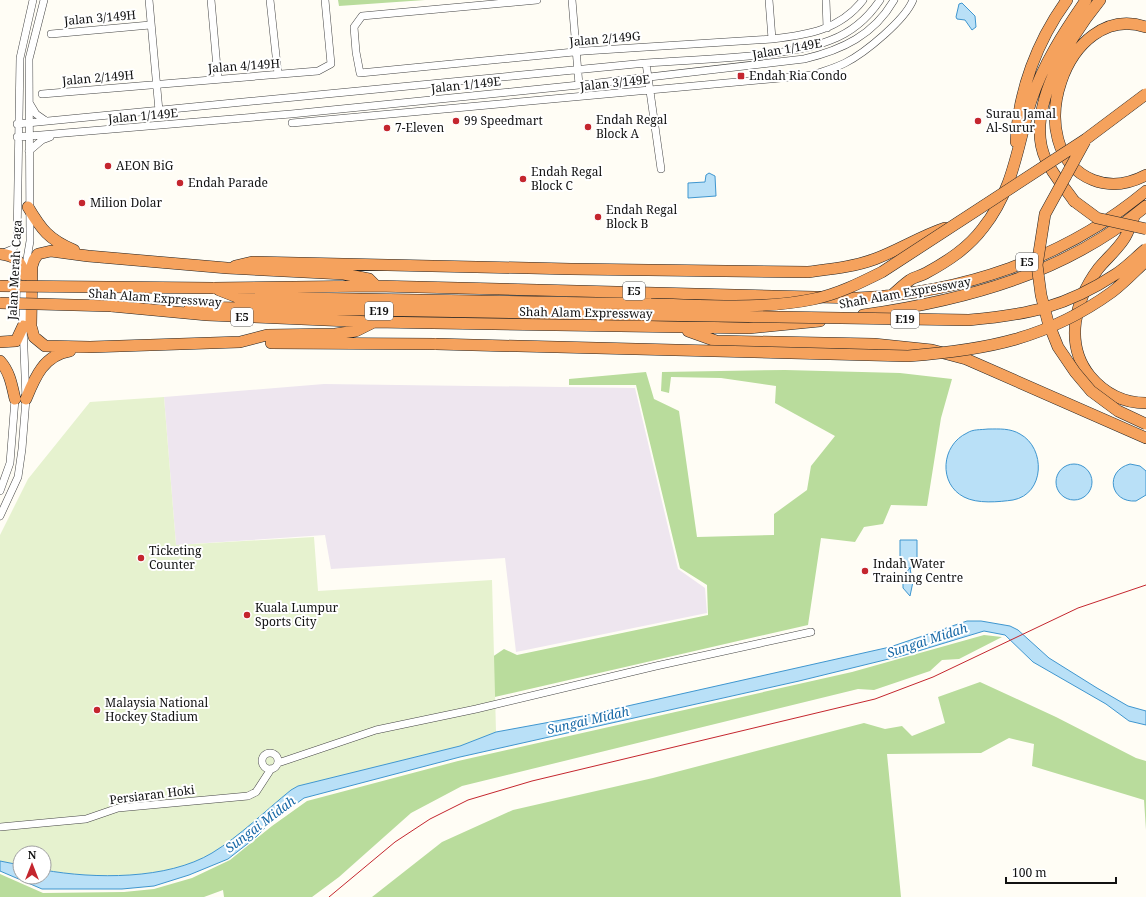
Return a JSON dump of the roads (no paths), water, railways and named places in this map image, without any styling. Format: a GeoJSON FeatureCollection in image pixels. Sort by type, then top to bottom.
{"type":"FeatureCollection","features":[{"type":"Feature","properties":{"kind":"highway"},"geometry":{"type":"LineString","coordinates":[[1015,161],[1019,110],[1026,84],[1041,43],[1067,0]]}},
{"type":"Feature","properties":{"kind":"highway"},"geometry":{"type":"LineString","coordinates":[[892,296],[911,279],[924,275],[950,260],[974,240],[1001,202],[1008,186],[1031,101],[1042,72],[1068,26],[1086,0]]}},
{"type":"Feature","properties":{"kind":"highway"},"geometry":{"type":"LineString","coordinates":[[1100,0],[1084,20],[1063,52],[1048,89],[1039,130],[1046,160],[1074,201],[1097,218],[1146,229]]}},
{"type":"Feature","properties":{"kind":"highway"},"geometry":{"type":"LineString","coordinates":[[1146,26],[1116,24],[1100,29],[1085,40],[1074,54],[1063,78],[1058,96],[1055,122],[1057,139],[1064,154],[1075,168],[1089,178],[1107,183],[1123,184],[1146,175]]}},
{"type":"Feature","properties":{"kind":"highway","name":"E19"},"geometry":{"type":"LineString","coordinates":[[213,288],[237,297],[760,305],[814,299],[846,289],[882,272],[1086,139],[1146,94]]}},
{"type":"Feature","properties":{"kind":"highway"},"geometry":{"type":"LineString","coordinates":[[1086,139],[1045,214],[1037,265],[1041,295],[1048,322],[1058,347],[1075,372],[1091,391],[1118,410],[1146,424]]}},
{"type":"Feature","properties":{"kind":"highway","name":"Shah Alam Expressway"},"geometry":{"type":"LineString","coordinates":[[376,286],[857,298],[892,296],[960,284],[1006,270],[1044,255],[1096,228],[1146,191]]}},
{"type":"Feature","properties":{"kind":"highway","name":"Shah Alam Expressway"},"geometry":{"type":"LineString","coordinates":[[0,303],[112,306],[207,316],[372,322],[749,328],[804,323],[876,313],[975,294],[1016,281],[1075,255],[1134,216],[1146,206]]}},
{"type":"Feature","properties":{"kind":"highway"},"geometry":{"type":"LineString","coordinates":[[28,207],[46,234],[56,242],[88,256]]}},
{"type":"Feature","properties":{"kind":"highway"},"geometry":{"type":"LineString","coordinates":[[1134,216],[1124,240],[1107,258],[1090,280],[1078,309],[1075,332],[1079,356],[1088,373],[1095,381],[1113,396],[1133,402],[1146,403]]}},
{"type":"Feature","properties":{"kind":"highway"},"geometry":{"type":"LineString","coordinates":[[227,268],[252,262],[778,273],[838,269],[874,259],[924,235],[950,227]]}},
{"type":"Feature","properties":{"kind":"highway","name":"E19"},"geometry":{"type":"LineString","coordinates":[[112,306],[969,320],[1010,316],[1056,305],[1079,296],[1117,274],[1146,249]]}},
{"type":"Feature","properties":{"kind":"highway"},"geometry":{"type":"LineString","coordinates":[[376,286],[369,279],[344,274],[227,268],[88,256],[51,251],[38,254],[32,266],[31,326],[34,337],[45,346],[90,347],[240,342],[436,344],[892,356],[956,352],[990,347],[1024,338],[1061,323],[1088,309],[1113,291],[1146,261]]}},
{"type":"Feature","properties":{"kind":"highway"},"geometry":{"type":"LineString","coordinates":[[0,254],[14,256],[20,261],[24,275]]}},
{"type":"Feature","properties":{"kind":"highway","name":"Shah Alam Expressway"},"geometry":{"type":"LineString","coordinates":[[0,286],[213,288]]}},
{"type":"Feature","properties":{"kind":"highway","name":"E5"},"geometry":{"type":"LineString","coordinates":[[213,288],[376,286]]}},
{"type":"Feature","properties":{"kind":"highway"},"geometry":{"type":"LineString","coordinates":[[240,342],[266,335],[335,334],[356,331],[372,322]]}},
{"type":"Feature","properties":{"kind":"highway"},"geometry":{"type":"LineString","coordinates":[[0,342],[16,341],[23,326]]}},
{"type":"Feature","properties":{"kind":"highway"},"geometry":{"type":"LineString","coordinates":[[681,328],[716,341],[874,344],[932,350],[966,360],[1146,438]]}},
{"type":"Feature","properties":{"kind":"highway"},"geometry":{"type":"LineString","coordinates":[[0,362],[4,366],[20,399],[50,358],[62,352],[90,347]]}},
{"type":"Feature","properties":{"kind":"street"},"geometry":{"type":"LineString","coordinates":[[34,0],[44,1]]}},
{"type":"Feature","properties":{"kind":"street","name":"Jalan Merah Caga"},"geometry":{"type":"LineString","coordinates":[[0,254],[13,249],[17,241],[17,124],[20,58],[34,0]]}},
{"type":"Feature","properties":{"kind":"street"},"geometry":{"type":"LineString","coordinates":[[149,0],[158,111]]}},
{"type":"Feature","properties":{"kind":"street"},"geometry":{"type":"LineString","coordinates":[[211,0],[218,79]]}},
{"type":"Feature","properties":{"kind":"street"},"geometry":{"type":"LineString","coordinates":[[270,0],[278,74]]}},
{"type":"Feature","properties":{"kind":"street","name":"Jalan 4/149H"},"geometry":{"type":"LineString","coordinates":[[157,84],[318,71],[331,64],[325,0]]}},
{"type":"Feature","properties":{"kind":"street","name":"Jalan 2/149G"},"geometry":{"type":"LineString","coordinates":[[537,0],[362,16],[354,27],[356,52],[360,73],[367,74],[576,52],[772,39],[804,35],[827,28],[844,18],[863,0]]}},
{"type":"Feature","properties":{"kind":"street"},"geometry":{"type":"LineString","coordinates":[[572,0],[578,85]]}},
{"type":"Feature","properties":{"kind":"street"},"geometry":{"type":"LineString","coordinates":[[769,0],[772,39]]}},
{"type":"Feature","properties":{"kind":"street"},"geometry":{"type":"LineString","coordinates":[[826,0],[827,28]]}},
{"type":"Feature","properties":{"kind":"street","name":"Jalan 1/149E"},"geometry":{"type":"LineString","coordinates":[[17,124],[577,69],[744,57],[796,50],[832,40],[848,32],[862,22],[880,0]]}},
{"type":"Feature","properties":{"kind":"street","name":"Jalan 1/149E"},"geometry":{"type":"LineString","coordinates":[[17,137],[291,114],[578,85],[804,59],[822,55],[853,43],[871,29],[886,13],[894,0]]}},
{"type":"Feature","properties":{"kind":"street","name":"Jalan 3/149E"},"geometry":{"type":"LineString","coordinates":[[292,123],[813,75],[846,62],[887,32],[910,6],[913,0]]}},
{"type":"Feature","properties":{"kind":"street","name":"Jalan Merah Caga"},"geometry":{"type":"LineString","coordinates":[[0,516],[18,476],[22,449],[20,399],[24,275],[30,241],[28,207],[30,136],[29,59],[44,1]]}},
{"type":"Feature","properties":{"kind":"street","name":"Jalan 3/149H"},"geometry":{"type":"LineString","coordinates":[[51,34],[150,25]]}},
{"type":"Feature","properties":{"kind":"street"},"geometry":{"type":"LineString","coordinates":[[646,63],[661,169]]}},
{"type":"Feature","properties":{"kind":"street","name":"Jalan 2/149H"},"geometry":{"type":"LineString","coordinates":[[42,94],[157,84]]}},
{"type":"Feature","properties":{"kind":"street"},"geometry":{"type":"LineString","coordinates":[[29,102],[36,114],[46,121]]}},
{"type":"Feature","properties":{"kind":"street"},"geometry":{"type":"LineString","coordinates":[[29,151],[46,138],[61,133]]}},
{"type":"Feature","properties":{"kind":"street","name":"Jalan Merah Caga"},"geometry":{"type":"LineString","coordinates":[[0,491],[10,463],[20,399]]}},
{"type":"Feature","properties":{"kind":"street"},"geometry":{"type":"LineString","coordinates":[[278,763],[274,754],[269,754],[262,760],[263,765],[266,768],[271,769],[278,763],[376,730],[476,709],[649,668],[811,632]]}},
{"type":"Feature","properties":{"kind":"street","name":"Persiaran Hoki"},"geometry":{"type":"LineString","coordinates":[[0,827],[86,819],[118,808],[248,796],[256,792],[271,769]]}},
{"type":"Feature","properties":{"kind":"water"},"geometry":{"type":"Polygon","coordinates":[[[962,3],[975,16],[976,27],[972,30],[965,20],[957,19],[956,17],[959,4],[962,3]]]}},
{"type":"Feature","properties":{"kind":"water"},"geometry":{"type":"Polygon","coordinates":[[[709,173],[715,176],[716,196],[688,198],[688,183],[705,182],[706,175],[709,173]]]}},
{"type":"Feature","properties":{"kind":"water"},"geometry":{"type":"Polygon","coordinates":[[[988,429],[1004,429],[1016,432],[1028,441],[1034,449],[1038,459],[1036,480],[1031,489],[1024,496],[1013,500],[988,502],[975,501],[964,497],[956,491],[950,483],[946,465],[952,446],[958,439],[969,432],[988,429]]]}},
{"type":"Feature","properties":{"kind":"water"},"geometry":{"type":"Polygon","coordinates":[[[1078,464],[1087,469],[1091,475],[1091,489],[1087,495],[1078,500],[1070,500],[1061,495],[1057,489],[1056,478],[1061,469],[1067,465],[1078,464]]]}},
{"type":"Feature","properties":{"kind":"water"},"geometry":{"type":"Polygon","coordinates":[[[1130,464],[1140,466],[1146,471],[1146,495],[1136,501],[1127,500],[1120,497],[1114,486],[1116,473],[1130,464]]]}},
{"type":"Feature","properties":{"kind":"water"},"geometry":{"type":"Polygon","coordinates":[[[900,540],[917,540],[917,567],[900,567],[900,540]]]}},
{"type":"Feature","properties":{"kind":"water"},"geometry":{"type":"Polygon","coordinates":[[[910,568],[911,574],[914,577],[910,596],[903,588],[903,576],[910,568]]]}},
{"type":"Feature","properties":{"kind":"water","name":"Sungai Midah"},"geometry":{"type":"Polygon","coordinates":[[[967,621],[981,621],[1010,626],[1018,630],[1049,658],[1097,688],[1128,706],[1146,711],[1146,725],[1129,721],[1106,704],[1033,662],[1005,635],[984,631],[905,655],[799,681],[460,757],[304,798],[270,823],[255,838],[228,859],[189,875],[154,886],[122,889],[42,889],[33,885],[52,885],[52,871],[85,875],[130,875],[152,873],[194,862],[222,846],[298,786],[460,746],[496,732],[583,716],[890,647],[967,621]]]}},
{"type":"Feature","properties":{"kind":"water"},"geometry":{"type":"Polygon","coordinates":[[[0,861],[12,863],[12,876],[0,871],[0,861]]]}},
{"type":"Feature","properties":{"kind":"tram line"},"geometry":{"type":"LineString","coordinates":[[329,897],[395,842],[430,819],[468,800],[532,781],[875,699],[933,677],[1078,608],[1146,585]]}},
{"type":"Feature","properties":{"kind":"place","name":"Endah Ria Condo"},"geometry":{"type":"Point","coordinates":[741,76]}},
{"type":"Feature","properties":{"kind":"place","name":"99 Speedmart"},"geometry":{"type":"Point","coordinates":[456,121]}},
{"type":"Feature","properties":{"kind":"place","name":"Surau Jamal Al-Surur"},"geometry":{"type":"Point","coordinates":[978,121]}},
{"type":"Feature","properties":{"kind":"place","name":"Endah Regal Block A"},"geometry":{"type":"Point","coordinates":[588,127]}},
{"type":"Feature","properties":{"kind":"place","name":"7-Eleven"},"geometry":{"type":"Point","coordinates":[387,128]}},
{"type":"Feature","properties":{"kind":"place","name":"AEON BiG"},"geometry":{"type":"Point","coordinates":[108,166]}},
{"type":"Feature","properties":{"kind":"place","name":"Endah Regal Block C"},"geometry":{"type":"Point","coordinates":[523,179]}},
{"type":"Feature","properties":{"kind":"place","name":"Endah Parade"},"geometry":{"type":"Point","coordinates":[180,183]}},
{"type":"Feature","properties":{"kind":"place","name":"Milion Dolar"},"geometry":{"type":"Point","coordinates":[82,203]}},
{"type":"Feature","properties":{"kind":"place","name":"Endah Regal Block B"},"geometry":{"type":"Point","coordinates":[598,217]}},
{"type":"Feature","properties":{"kind":"place","name":"Ticketing Counter"},"geometry":{"type":"Point","coordinates":[141,558]}},
{"type":"Feature","properties":{"kind":"place","name":"Indah Water Training Centre"},"geometry":{"type":"Point","coordinates":[865,571]}},
{"type":"Feature","properties":{"kind":"place","name":"Kuala Lumpur Sports City"},"geometry":{"type":"Point","coordinates":[247,615]}},
{"type":"Feature","properties":{"kind":"place","name":"Malaysia National Hockey Stadium"},"geometry":{"type":"Point","coordinates":[97,710]}}]}
